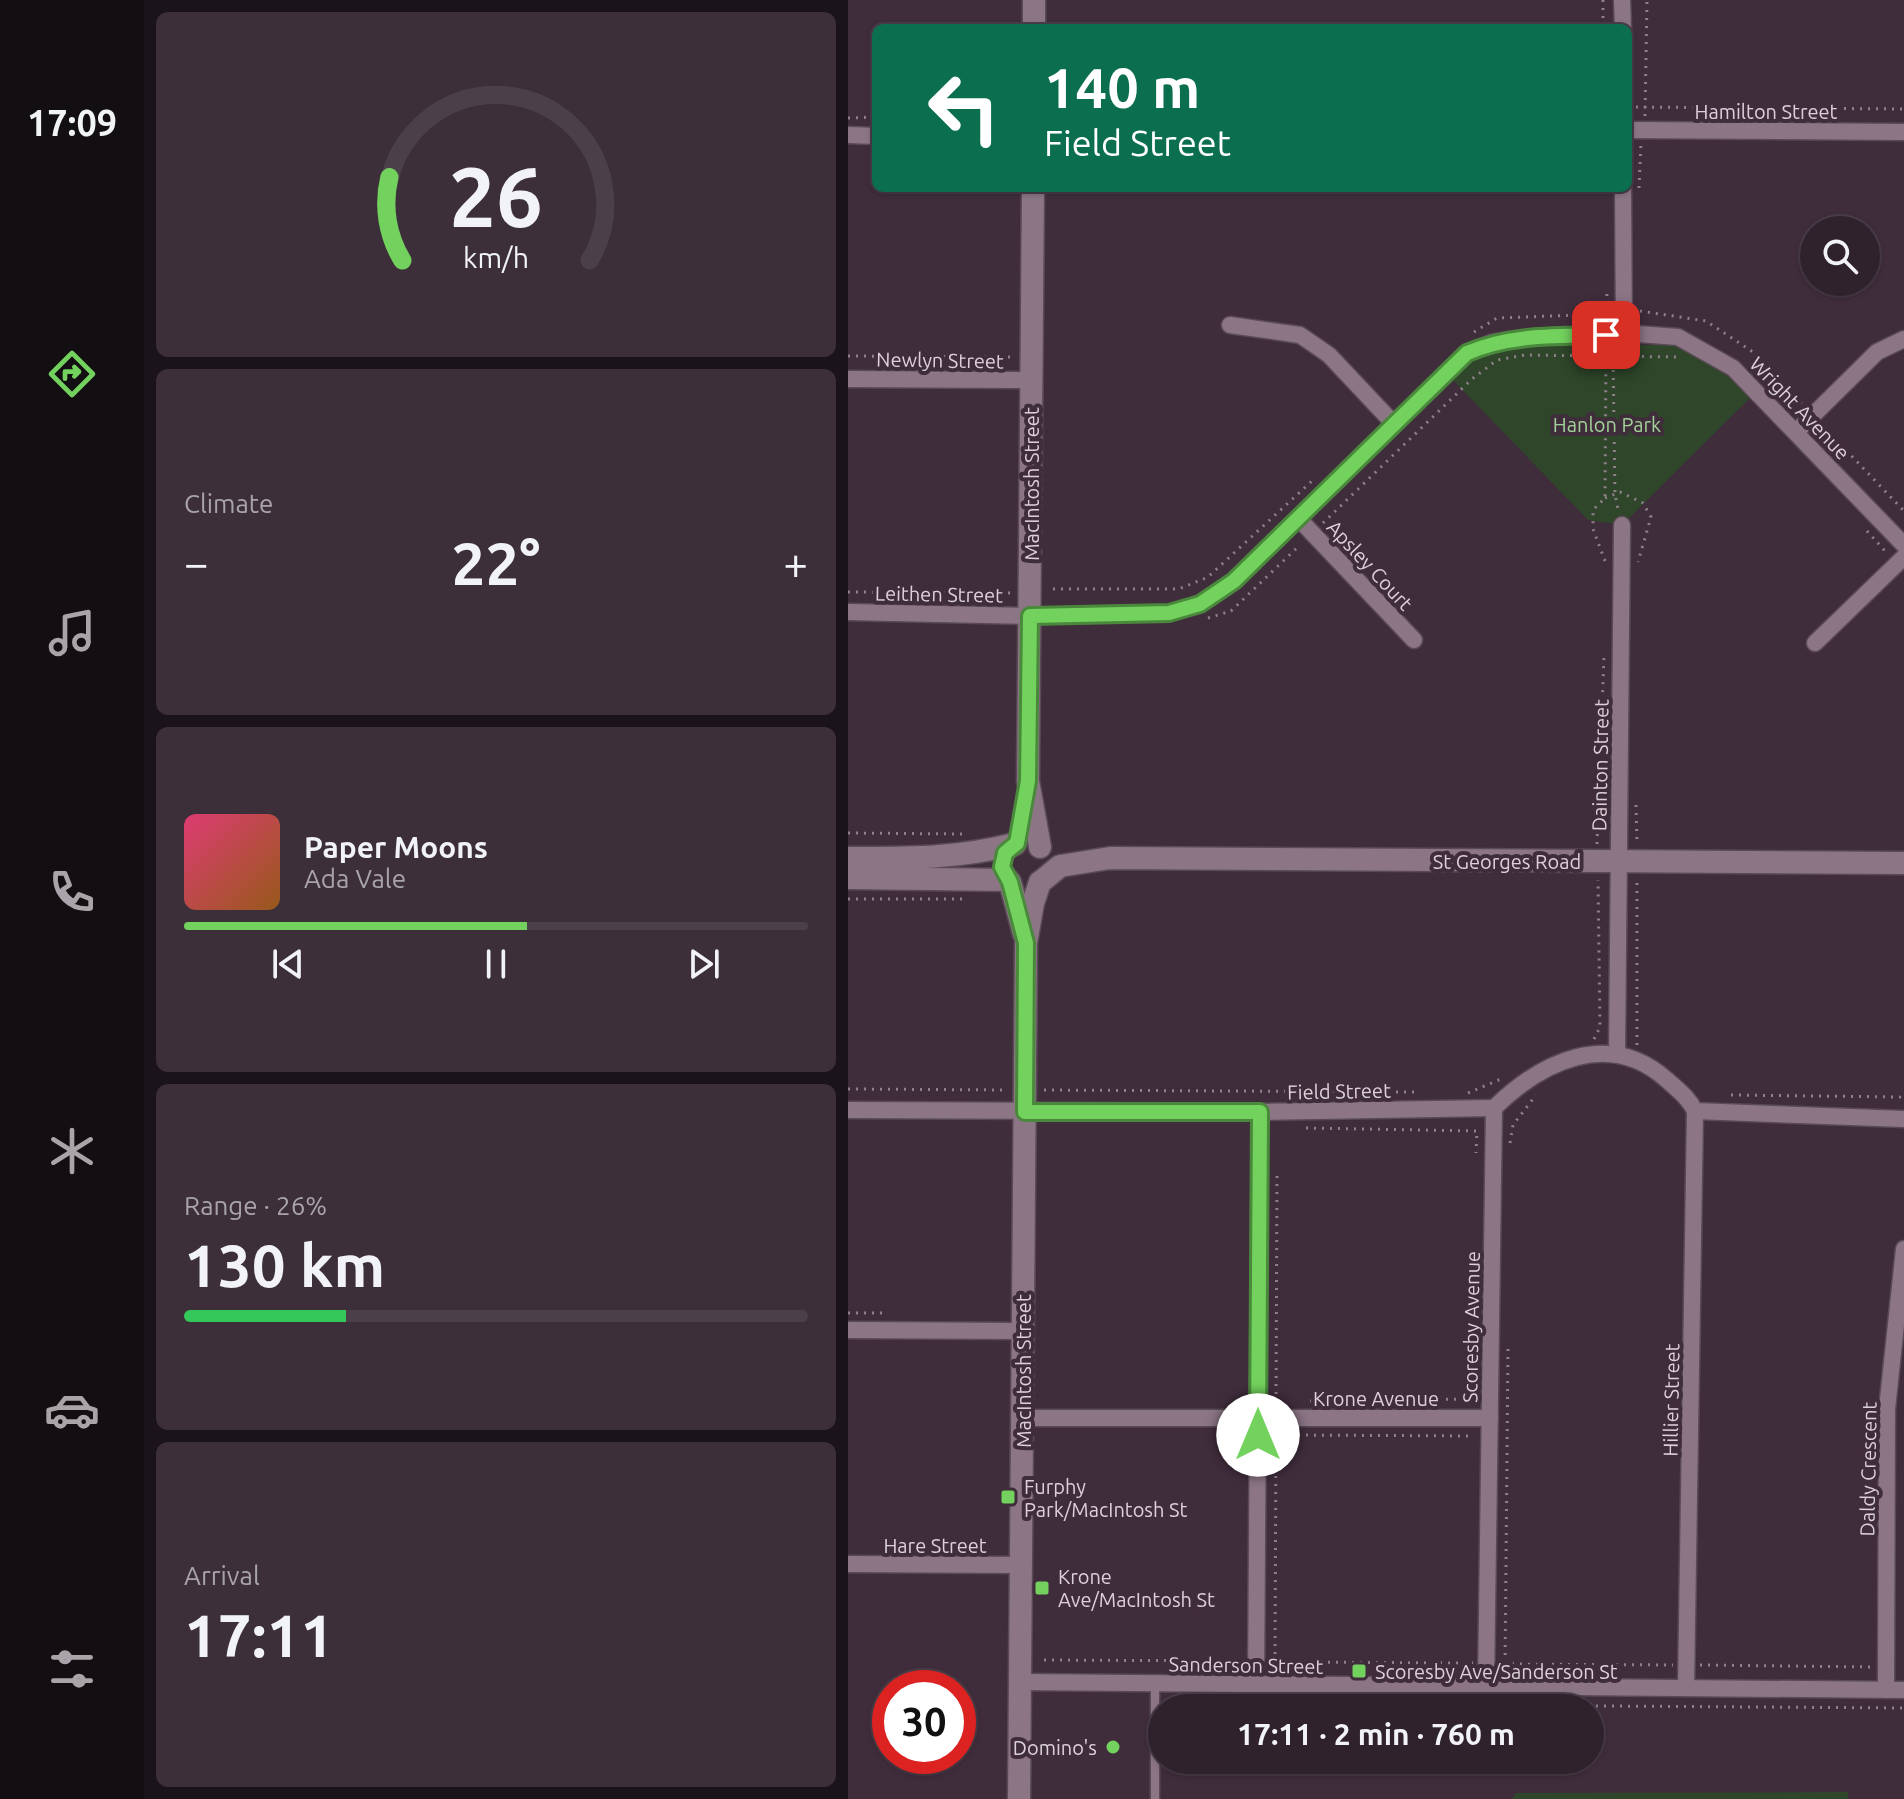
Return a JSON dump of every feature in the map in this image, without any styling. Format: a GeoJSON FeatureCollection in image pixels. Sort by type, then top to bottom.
{"type":"FeatureCollection","features":[{"type":"Feature","properties":{"kind":"street"},"geometry":{"type":"LineString","coordinates":[[1034,0],[1034,24]]}},
{"type":"Feature","properties":{"kind":"street"},"geometry":{"type":"LineString","coordinates":[[1622,0],[1623,24]]}},
{"type":"Feature","properties":{"kind":"street","name":"Hamilton Street"},"geometry":{"type":"LineString","coordinates":[[1635,130],[1904,132]]}},
{"type":"Feature","properties":{"kind":"street"},"geometry":{"type":"LineString","coordinates":[[848,135],[872,136]]}},
{"type":"Feature","properties":{"kind":"street","name":"MacIntosh Street"},"geometry":{"type":"LineString","coordinates":[[1016,843],[1028,781],[1033,192]]}},
{"type":"Feature","properties":{"kind":"street"},"geometry":{"type":"LineString","coordinates":[[1623,192],[1624,333]]}},
{"type":"Feature","properties":{"kind":"street"},"geometry":{"type":"LineString","coordinates":[[1230,325],[1300,335],[1329,355],[1394,424]]}},
{"type":"Feature","properties":{"kind":"street","name":"Wright Avenue"},"geometry":{"type":"LineString","coordinates":[[1030,616],[1169,613],[1200,604],[1234,581],[1467,353],[1491,343],[1523,338],[1624,333],[1678,337],[1714,356],[1733,368],[1904,545]]}},
{"type":"Feature","properties":{"kind":"street"},"geometry":{"type":"LineString","coordinates":[[1796,432],[1877,352],[1904,339]]}},
{"type":"Feature","properties":{"kind":"street","name":"Newlyn Street"},"geometry":{"type":"LineString","coordinates":[[848,379],[1031,380]]}},
{"type":"Feature","properties":{"kind":"street","name":"Apsley Court"},"geometry":{"type":"LineString","coordinates":[[1298,518],[1414,640]]}},
{"type":"Feature","properties":{"kind":"street","name":"Dainton Street"},"geometry":{"type":"LineString","coordinates":[[1617,1049],[1608,861],[1622,525]]}},
{"type":"Feature","properties":{"kind":"street"},"geometry":{"type":"LineString","coordinates":[[1815,643],[1901,560]]}},
{"type":"Feature","properties":{"kind":"street","name":"Leithen Street"},"geometry":{"type":"LineString","coordinates":[[848,612],[1030,616]]}},
{"type":"Feature","properties":{"kind":"street","name":"MacIntosh Street"},"geometry":{"type":"LineString","coordinates":[[1028,781],[1041,847]]}},
{"type":"Feature","properties":{"kind":"street"},"geometry":{"type":"LineString","coordinates":[[848,858],[936,858],[980,852],[1016,843],[1029,841],[1046,853],[1048,867],[1042,881],[1022,888],[1009,881],[1004,874],[1002,860],[1016,843]]}},
{"type":"Feature","properties":{"kind":"street","name":"St Georges Road"},"geometry":{"type":"LineString","coordinates":[[1041,847],[1110,858],[1904,863]]}},
{"type":"Feature","properties":{"kind":"street","name":"St Georges Road"},"geometry":{"type":"LineString","coordinates":[[1042,881],[1060,866],[1110,858]]}},
{"type":"Feature","properties":{"kind":"street"},"geometry":{"type":"LineString","coordinates":[[848,878],[1009,881]]}},
{"type":"Feature","properties":{"kind":"street","name":"MacIntosh Street"},"geometry":{"type":"LineString","coordinates":[[1009,881],[1026,943]]}},
{"type":"Feature","properties":{"kind":"street","name":"MacIntosh Street"},"geometry":{"type":"LineString","coordinates":[[1019,1799],[1026,943],[1033,903],[1042,881]]}},
{"type":"Feature","properties":{"kind":"street"},"geometry":{"type":"LineString","coordinates":[[1494,1108],[1539,1070],[1592,1053],[1617,1049],[1657,1071],[1691,1101],[1695,1111],[1904,1119]]}},
{"type":"Feature","properties":{"kind":"street","name":"Field Street"},"geometry":{"type":"LineString","coordinates":[[848,1110],[1025,1101],[1268,1112],[1494,1108]]}},
{"type":"Feature","properties":{"kind":"street","name":"Scoresby Avenue"},"geometry":{"type":"LineString","coordinates":[[1479,1686],[1482,1418],[1494,1108]]}},
{"type":"Feature","properties":{"kind":"street","name":"Hillier Street"},"geometry":{"type":"LineString","coordinates":[[1686,1688],[1695,1111]]}},
{"type":"Feature","properties":{"kind":"street"},"geometry":{"type":"LineString","coordinates":[[1256,1685],[1258,1418],[1268,1112]]}},
{"type":"Feature","properties":{"kind":"street","name":"Daldy Crescent"},"geometry":{"type":"LineString","coordinates":[[1886,1690],[1896,1494],[1887,1409],[1901,1300],[1904,1249]]}},
{"type":"Feature","properties":{"kind":"street"},"geometry":{"type":"LineString","coordinates":[[848,1330],[1023,1331]]}},
{"type":"Feature","properties":{"kind":"street","name":"Krone Avenue"},"geometry":{"type":"LineString","coordinates":[[1022,1418],[1482,1418]]}},
{"type":"Feature","properties":{"kind":"street","name":"Hare Street"},"geometry":{"type":"LineString","coordinates":[[848,1564],[1021,1565]]}},
{"type":"Feature","properties":{"kind":"street","name":"Sanderson Street"},"geometry":{"type":"LineString","coordinates":[[1020,1682],[1904,1690]]}},
{"type":"Feature","properties":{"kind":"lane"},"geometry":{"type":"LineString","coordinates":[[1155,1684],[1155,1694]]}},
{"type":"Feature","properties":{"kind":"lane"},"geometry":{"type":"LineString","coordinates":[[1155,1774],[1155,1799]]}},
{"type":"Feature","properties":{"kind":"path"},"geometry":{"type":"LineString","coordinates":[[1603,0],[1603,24]]}},
{"type":"Feature","properties":{"kind":"path"},"geometry":{"type":"LineString","coordinates":[[1639,202],[1639,154],[1635,130],[1646,107],[1647,0]]}},
{"type":"Feature","properties":{"kind":"path"},"geometry":{"type":"LineString","coordinates":[[1632,107],[1904,109]]}},
{"type":"Feature","properties":{"kind":"path"},"geometry":{"type":"LineString","coordinates":[[848,118],[872,117]]}},
{"type":"Feature","properties":{"kind":"path"},"geometry":{"type":"LineString","coordinates":[[1607,282],[1605,498],[1593,510],[1593,529],[1607,565]]}},
{"type":"Feature","properties":{"kind":"path"},"geometry":{"type":"LineString","coordinates":[[1640,297],[1640,313],[1706,321],[1753,352],[1904,511]]}},
{"type":"Feature","properties":{"kind":"path"},"geometry":{"type":"LineString","coordinates":[[1622,525],[1615,494],[1613,355],[1624,333]]}},
{"type":"Feature","properties":{"kind":"path"},"geometry":{"type":"LineString","coordinates":[[1201,620],[1231,611],[1472,379],[1497,360],[1525,355],[1675,355],[1687,360]]}},
{"type":"Feature","properties":{"kind":"path"},"geometry":{"type":"LineString","coordinates":[[848,356],[1012,357]]}},
{"type":"Feature","properties":{"kind":"path"},"geometry":{"type":"LineString","coordinates":[[1865,529],[1901,560]]}},
{"type":"Feature","properties":{"kind":"path"},"geometry":{"type":"LineString","coordinates":[[848,592],[1011,593]]}},
{"type":"Feature","properties":{"kind":"path"},"geometry":{"type":"LineString","coordinates":[[1594,1039],[1600,1027],[1608,861],[1604,656]]}},
{"type":"Feature","properties":{"kind":"path"},"geometry":{"type":"LineString","coordinates":[[848,833],[968,834]]}},
{"type":"Feature","properties":{"kind":"path"},"geometry":{"type":"LineString","coordinates":[[848,899],[971,899]]}},
{"type":"Feature","properties":{"kind":"path"},"geometry":{"type":"LineString","coordinates":[[1583,1041],[1594,1039],[1617,1049],[1633,1051],[1637,1048]]}},
{"type":"Feature","properties":{"kind":"path"},"geometry":{"type":"LineString","coordinates":[[1468,1093],[1503,1078]]}},
{"type":"Feature","properties":{"kind":"path"},"geometry":{"type":"LineString","coordinates":[[848,1089],[1025,1101],[1277,1091],[1420,1092]]}},
{"type":"Feature","properties":{"kind":"path"},"geometry":{"type":"LineString","coordinates":[[1509,1148],[1513,1125],[1535,1095],[1545,1089]]}},
{"type":"Feature","properties":{"kind":"path"},"geometry":{"type":"LineString","coordinates":[[1268,1112],[1277,1091]]}},
{"type":"Feature","properties":{"kind":"path"},"geometry":{"type":"LineString","coordinates":[[1727,1095],[1900,1097],[1904,1093]]}},
{"type":"Feature","properties":{"kind":"path"},"geometry":{"type":"LineString","coordinates":[[1292,1128],[1477,1131],[1476,1162]]}},
{"type":"Feature","properties":{"kind":"path"},"geometry":{"type":"LineString","coordinates":[[1275,1662],[1277,1173]]}},
{"type":"Feature","properties":{"kind":"path"},"geometry":{"type":"LineString","coordinates":[[1505,1694],[1508,1336]]}},
{"type":"Feature","properties":{"kind":"path"},"geometry":{"type":"LineString","coordinates":[[1473,1436],[1482,1418],[1474,1399]]}},
{"type":"Feature","properties":{"kind":"path"},"geometry":{"type":"LineString","coordinates":[[1471,1663],[1479,1686],[1476,1694]]}},
{"type":"Feature","properties":{"kind":"path"},"geometry":{"type":"LineString","coordinates":[[1604,1706],[1904,1708]]}},
{"type":"Feature","properties":{"kind":"green space","name":"Hanlon Park"},"geometry":{"type":"Polygon","coordinates":[[[1499,345],[1685,345],[1753,395],[1622,525],[1588,520],[1449,376],[1499,345]]]}},
{"type":"Feature","properties":{"kind":"green space"},"geometry":{"type":"Polygon","coordinates":[[[1848,1792],[1848,1799],[1512,1799],[1516,1793],[1848,1792]]]}},
{"type":"Feature","properties":{"kind":"place","name":"Furphy Park/MacIntosh St"},"geometry":{"type":"Point","coordinates":[1008,1497]}},
{"type":"Feature","properties":{"kind":"place","name":"Krone Ave/MacIntosh St"},"geometry":{"type":"Point","coordinates":[1042,1588]}},
{"type":"Feature","properties":{"kind":"place","name":"Scoresby Ave/Sanderson St"},"geometry":{"type":"Point","coordinates":[1359,1671]}},
{"type":"Feature","properties":{"kind":"place","name":"Domino's"},"geometry":{"type":"Point","coordinates":[1113,1747]}},
{"type":"Feature","properties":{"kind":"route"},"geometry":{"type":"LineString","coordinates":[[1258,1435],[1260,1112],[1025,1112],[1026,943],[1002,860],[1009,848],[1017,843],[1028,781],[1030,616],[1169,613],[1200,604],[1234,581],[1467,353],[1491,343],[1523,338],[1606,335]]}}]}
